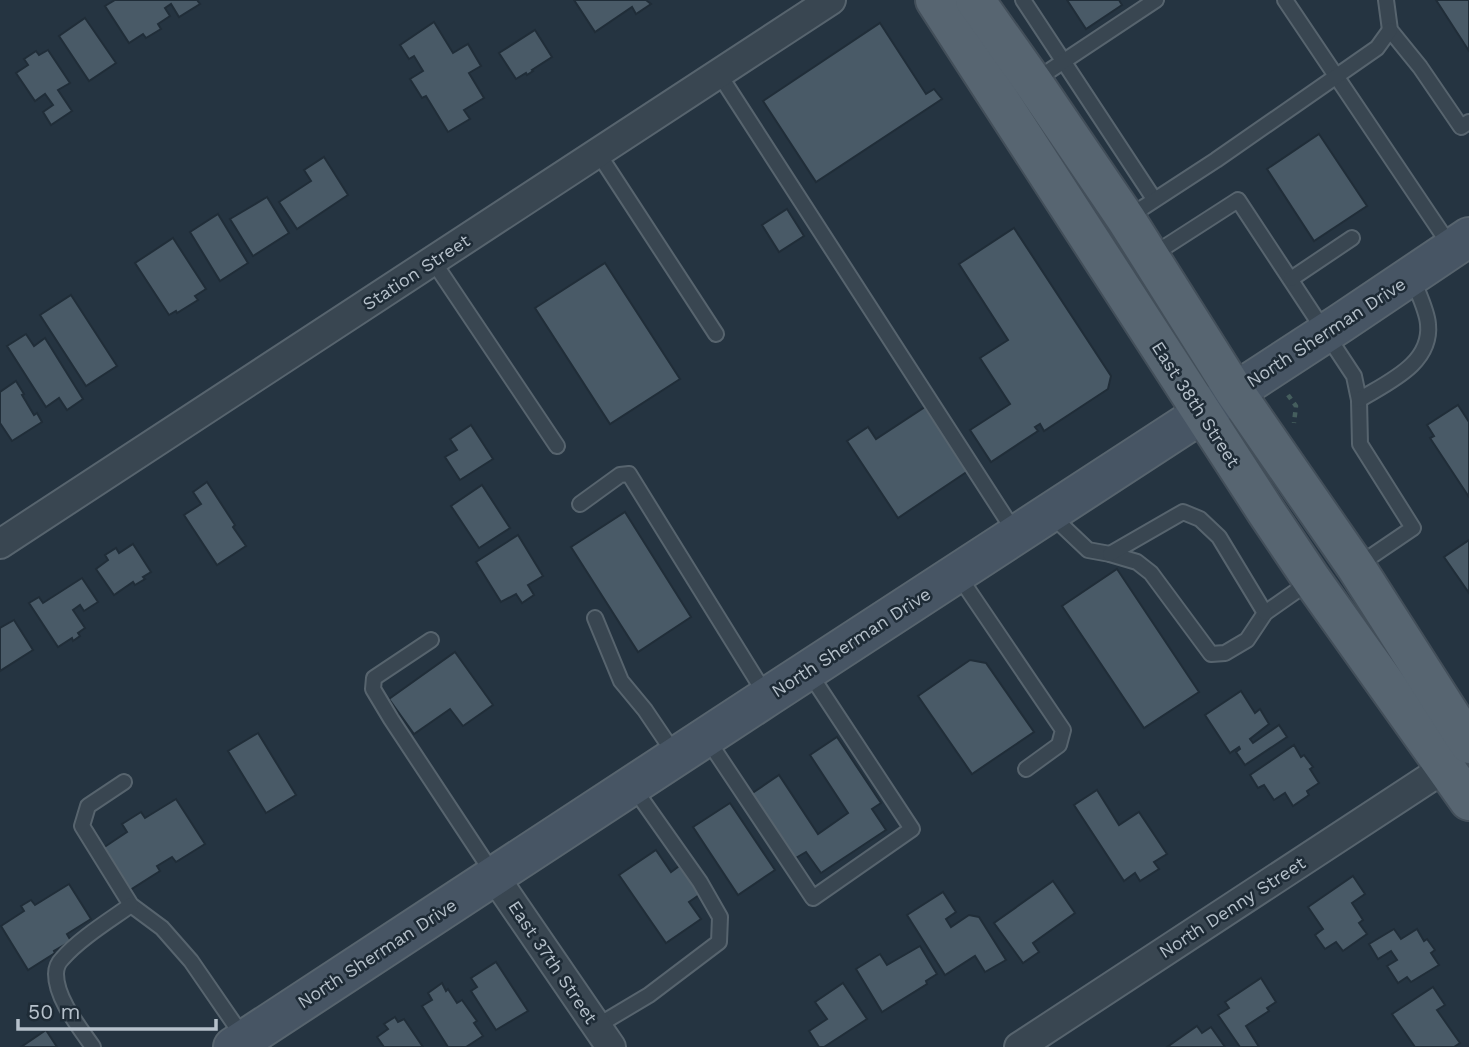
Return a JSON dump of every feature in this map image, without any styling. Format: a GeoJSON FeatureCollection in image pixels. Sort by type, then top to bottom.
{"type":"FeatureCollection","features":[{"type":"Feature","properties":{"kind":"main road","name":"East 38th Street"},"geometry":{"type":"LineString","coordinates":[[935,0],[1312,580],[1457,755]]}},
{"type":"Feature","properties":{"kind":"main road","name":"East 38th Street"},"geometry":{"type":"LineString","coordinates":[[975,0],[1048,72],[1140,209],[1151,256],[1235,392],[1356,566],[1457,755],[1469,801]]}},
{"type":"Feature","properties":{"kind":"main road","name":"North Sherman Drive"},"geometry":{"type":"LineString","coordinates":[[239,1043],[1460,243]]}},
{"type":"Feature","properties":{"kind":"street","name":"Station Street"},"geometry":{"type":"LineString","coordinates":[[0,544],[831,0]]}},
{"type":"Feature","properties":{"kind":"street","name":"North Denny Street"},"geometry":{"type":"LineString","coordinates":[[1019,1047],[1457,755]]}},
{"type":"Feature","properties":{"kind":"street","name":"East 37th Street"},"geometry":{"type":"LineString","coordinates":[[494,876],[604,1037]]}},
{"type":"Feature","properties":{"kind":"lane"},"geometry":{"type":"LineString","coordinates":[[1023,0],[1048,72],[1156,0]]}},
{"type":"Feature","properties":{"kind":"lane"},"geometry":{"type":"LineString","coordinates":[[1285,0],[1336,76],[1460,243]]}},
{"type":"Feature","properties":{"kind":"lane"},"geometry":{"type":"LineString","coordinates":[[1386,0],[1390,30],[1420,67],[1461,127],[1469,122]]}},
{"type":"Feature","properties":{"kind":"lane"},"geometry":{"type":"LineString","coordinates":[[1140,209],[1216,160],[1377,48],[1390,30]]}},
{"type":"Feature","properties":{"kind":"lane"},"geometry":{"type":"LineString","coordinates":[[719,74],[1016,534]]}},
{"type":"Feature","properties":{"kind":"lane"},"geometry":{"type":"LineString","coordinates":[[598,153],[716,334]]}},
{"type":"Feature","properties":{"kind":"lane"},"geometry":{"type":"LineString","coordinates":[[1151,256],[1238,200],[1291,279],[1354,376],[1359,400],[1360,444],[1413,528],[1356,566]]}},
{"type":"Feature","properties":{"kind":"lane"},"geometry":{"type":"LineString","coordinates":[[1291,279],[1352,238]]}},
{"type":"Feature","properties":{"kind":"lane"},"geometry":{"type":"LineString","coordinates":[[433,261],[557,446]]}},
{"type":"Feature","properties":{"kind":"lane"},"geometry":{"type":"LineString","coordinates":[[1359,400],[1400,375],[1420,357],[1427,344],[1428,322],[1411,276]]}},
{"type":"Feature","properties":{"kind":"lane"},"geometry":{"type":"LineString","coordinates":[[580,504],[621,475],[629,474],[767,696]]}},
{"type":"Feature","properties":{"kind":"lane"},"geometry":{"type":"LineString","coordinates":[[1110,554],[1184,512],[1192,515],[1219,537],[1265,613]]}},
{"type":"Feature","properties":{"kind":"lane"},"geometry":{"type":"LineString","coordinates":[[1049,513],[1088,550],[1137,562],[1151,573],[1211,654],[1225,653],[1247,640],[1265,613],[1312,580]]}},
{"type":"Feature","properties":{"kind":"lane"},"geometry":{"type":"LineString","coordinates":[[957,573],[1063,730],[1059,745],[1026,769]]}},
{"type":"Feature","properties":{"kind":"lane"},"geometry":{"type":"LineString","coordinates":[[595,618],[621,681],[645,710],[691,747],[813,898],[912,829],[808,670]]}},
{"type":"Feature","properties":{"kind":"lane"},"geometry":{"type":"LineString","coordinates":[[431,640],[374,678],[373,689],[494,876]]}},
{"type":"Feature","properties":{"kind":"lane"},"geometry":{"type":"LineString","coordinates":[[124,782],[88,806],[82,826],[131,905],[162,928],[191,961],[239,1043]]}},
{"type":"Feature","properties":{"kind":"lane"},"geometry":{"type":"LineString","coordinates":[[604,1037],[649,995],[719,942],[720,917],[700,882],[632,786]]}},
{"type":"Feature","properties":{"kind":"lane"},"geometry":{"type":"LineString","coordinates":[[93,1047],[68,1009],[58,988],[56,974],[59,961],[131,905]]}},
{"type":"Feature","properties":{"kind":"building"},"geometry":{"type":"Polygon","coordinates":[[[115,0],[197,0],[200,4],[179,17],[171,4],[165,8],[170,16],[158,24],[161,29],[146,38],[143,34],[129,43],[105,6],[115,0]]]}},
{"type":"Feature","properties":{"kind":"building"},"geometry":{"type":"Polygon","coordinates":[[[574,0],[646,0],[651,4],[636,14],[632,7],[595,32],[574,0]]]}},
{"type":"Feature","properties":{"kind":"building"},"geometry":{"type":"Polygon","coordinates":[[[1067,0],[1119,0],[1122,5],[1086,29],[1067,0]]]}},
{"type":"Feature","properties":{"kind":"building"},"geometry":{"type":"Polygon","coordinates":[[[1436,0],[1469,0],[1469,51],[1436,0]]]}},
{"type":"Feature","properties":{"kind":"building"},"geometry":{"type":"Polygon","coordinates":[[[85,18],[116,63],[89,81],[59,36],[85,18]]]}},
{"type":"Feature","properties":{"kind":"building"},"geometry":{"type":"Polygon","coordinates":[[[434,22],[453,53],[468,44],[481,66],[469,73],[484,98],[464,110],[470,119],[448,132],[426,96],[422,98],[410,79],[423,71],[414,56],[409,59],[400,45],[434,22]]]}},
{"type":"Feature","properties":{"kind":"building"},"geometry":{"type":"Polygon","coordinates":[[[880,23],[926,94],[934,89],[942,99],[816,182],[763,101],[880,23]]]}},
{"type":"Feature","properties":{"kind":"building"},"geometry":{"type":"Polygon","coordinates":[[[535,30],[552,57],[527,75],[526,73],[516,79],[499,53],[535,30]]]}},
{"type":"Feature","properties":{"kind":"building"},"geometry":{"type":"Polygon","coordinates":[[[48,50],[70,83],[58,90],[72,111],[51,125],[43,112],[53,105],[45,94],[35,101],[16,73],[28,65],[24,59],[36,51],[39,55],[48,50]]]}},
{"type":"Feature","properties":{"kind":"building"},"geometry":{"type":"Polygon","coordinates":[[[1319,134],[1367,206],[1314,241],[1267,169],[1319,134]]]}},
{"type":"Feature","properties":{"kind":"building"},"geometry":{"type":"Polygon","coordinates":[[[324,157],[348,195],[297,229],[279,202],[311,181],[304,170],[324,157]]]}},
{"type":"Feature","properties":{"kind":"building"},"geometry":{"type":"Polygon","coordinates":[[[267,197],[289,233],[253,256],[230,219],[267,197]]]}},
{"type":"Feature","properties":{"kind":"building"},"geometry":{"type":"Polygon","coordinates":[[[787,209],[804,236],[779,252],[762,225],[787,209]]]}},
{"type":"Feature","properties":{"kind":"building"},"geometry":{"type":"Polygon","coordinates":[[[218,214],[248,263],[220,281],[190,232],[218,214]]]}},
{"type":"Feature","properties":{"kind":"building"},"geometry":{"type":"Polygon","coordinates":[[[1014,228],[1111,376],[1108,389],[1044,431],[1040,424],[1035,427],[1038,431],[991,462],[970,430],[1010,404],[980,358],[1008,340],[959,264],[1014,228]]]}},
{"type":"Feature","properties":{"kind":"building"},"geometry":{"type":"Polygon","coordinates":[[[173,238],[206,289],[195,296],[198,300],[169,315],[135,263],[173,238]]]}},
{"type":"Feature","properties":{"kind":"building"},"geometry":{"type":"Polygon","coordinates":[[[605,263],[680,379],[610,424],[535,308],[605,263]]]}},
{"type":"Feature","properties":{"kind":"building"},"geometry":{"type":"Polygon","coordinates":[[[71,295],[117,366],[86,386],[40,315],[71,295]]]}},
{"type":"Feature","properties":{"kind":"building"},"geometry":{"type":"Polygon","coordinates":[[[26,334],[34,346],[45,338],[83,399],[67,410],[59,398],[46,407],[7,346],[26,334]]]}},
{"type":"Feature","properties":{"kind":"building"},"geometry":{"type":"Polygon","coordinates":[[[16,381],[34,415],[37,413],[42,422],[12,441],[0,423],[0,392],[16,381]]]}},
{"type":"Feature","properties":{"kind":"building"},"geometry":{"type":"Polygon","coordinates":[[[1458,405],[1469,422],[1469,497],[1430,438],[1434,436],[1427,425],[1458,405]]]}},
{"type":"Feature","properties":{"kind":"building"},"geometry":{"type":"Polygon","coordinates":[[[925,407],[968,471],[898,518],[847,441],[868,427],[876,439],[925,407]]]}},
{"type":"Feature","properties":{"kind":"building"},"geometry":{"type":"Polygon","coordinates":[[[471,425],[493,459],[460,480],[445,457],[457,450],[450,439],[471,425]]]}},
{"type":"Feature","properties":{"kind":"building"},"geometry":{"type":"Polygon","coordinates":[[[207,482],[246,546],[217,565],[184,515],[201,504],[193,492],[207,482]]]}},
{"type":"Feature","properties":{"kind":"building"},"geometry":{"type":"Polygon","coordinates":[[[482,485],[510,528],[479,548],[451,506],[482,485]]]}},
{"type":"Feature","properties":{"kind":"building"},"geometry":{"type":"Polygon","coordinates":[[[625,512],[691,617],[638,652],[571,547],[625,512]]]}},
{"type":"Feature","properties":{"kind":"building"},"geometry":{"type":"Polygon","coordinates":[[[518,535],[543,576],[528,585],[534,595],[522,603],[516,594],[501,602],[476,562],[518,535]]]}},
{"type":"Feature","properties":{"kind":"building"},"geometry":{"type":"Polygon","coordinates":[[[1469,540],[1469,593],[1444,557],[1469,540]]]}},
{"type":"Feature","properties":{"kind":"building"},"geometry":{"type":"Polygon","coordinates":[[[133,544],[151,572],[143,577],[145,579],[135,585],[133,582],[114,595],[96,569],[108,560],[105,555],[116,548],[119,553],[133,544]]]}},
{"type":"Feature","properties":{"kind":"building"},"geometry":{"type":"Polygon","coordinates":[[[1117,569],[1199,692],[1144,728],[1062,606],[1117,569]]]}},
{"type":"Feature","properties":{"kind":"building"},"geometry":{"type":"Polygon","coordinates":[[[82,578],[98,602],[84,611],[80,605],[73,610],[85,628],[73,641],[72,638],[58,647],[29,603],[39,597],[43,603],[82,578]]]}},
{"type":"Feature","properties":{"kind":"building"},"geometry":{"type":"Polygon","coordinates":[[[14,620],[33,650],[0,671],[0,628],[14,620]]]}},
{"type":"Feature","properties":{"kind":"building"},"geometry":{"type":"Polygon","coordinates":[[[455,652],[493,705],[463,726],[450,709],[414,734],[389,699],[455,652]]]}},
{"type":"Feature","properties":{"kind":"building"},"geometry":{"type":"Polygon","coordinates":[[[970,660],[986,663],[1034,732],[972,774],[918,696],[970,660]]]}},
{"type":"Feature","properties":{"kind":"building"},"geometry":{"type":"Polygon","coordinates":[[[1241,691],[1255,713],[1260,709],[1269,724],[1250,739],[1253,743],[1279,725],[1287,737],[1245,765],[1236,752],[1239,747],[1230,753],[1205,715],[1241,691]]]}},
{"type":"Feature","properties":{"kind":"building"},"geometry":{"type":"Polygon","coordinates":[[[258,733],[296,795],[266,813],[228,751],[258,733]]]}},
{"type":"Feature","properties":{"kind":"building"},"geometry":{"type":"Polygon","coordinates":[[[837,737],[881,803],[872,809],[886,830],[821,873],[806,852],[794,859],[751,794],[779,775],[818,834],[848,813],[810,755],[837,737]]]}},
{"type":"Feature","properties":{"kind":"building"},"geometry":{"type":"Polygon","coordinates":[[[1294,745],[1301,757],[1304,755],[1313,767],[1310,769],[1319,783],[1307,791],[1309,795],[1293,806],[1285,793],[1274,800],[1264,785],[1258,788],[1250,775],[1294,745]]]}},
{"type":"Feature","properties":{"kind":"building"},"geometry":{"type":"Polygon","coordinates":[[[1097,790],[1119,825],[1139,812],[1167,854],[1154,862],[1159,869],[1140,881],[1135,873],[1124,881],[1074,805],[1097,790]]]}},
{"type":"Feature","properties":{"kind":"building"},"geometry":{"type":"Polygon","coordinates":[[[176,799],[205,844],[176,862],[172,857],[157,866],[160,871],[130,890],[103,848],[127,832],[122,824],[141,812],[145,818],[176,799]]]}},
{"type":"Feature","properties":{"kind":"building"},"geometry":{"type":"Polygon","coordinates":[[[730,803],[775,870],[738,895],[693,827],[730,803]]]}},
{"type":"Feature","properties":{"kind":"building"},"geometry":{"type":"Polygon","coordinates":[[[656,850],[671,872],[682,864],[702,893],[689,902],[701,919],[666,943],[619,875],[656,850]]]}},
{"type":"Feature","properties":{"kind":"building"},"geometry":{"type":"Polygon","coordinates":[[[1353,876],[1365,894],[1352,903],[1363,920],[1359,923],[1367,934],[1343,951],[1336,942],[1325,949],[1315,935],[1323,929],[1308,907],[1353,876]]]}},
{"type":"Feature","properties":{"kind":"building"},"geometry":{"type":"Polygon","coordinates":[[[1053,881],[1075,913],[1033,943],[1039,952],[1023,963],[994,923],[1053,881]]]}},
{"type":"Feature","properties":{"kind":"building"},"geometry":{"type":"Polygon","coordinates":[[[69,884],[91,919],[67,934],[71,941],[28,970],[1,926],[24,911],[21,906],[31,900],[35,905],[69,884]]]}},
{"type":"Feature","properties":{"kind":"building"},"geometry":{"type":"Polygon","coordinates":[[[943,892],[956,912],[946,919],[951,927],[969,915],[979,917],[1006,960],[985,972],[975,956],[945,975],[907,915],[943,892]]]}},
{"type":"Feature","properties":{"kind":"building"},"geometry":{"type":"Polygon","coordinates":[[[1394,929],[1401,939],[1417,929],[1424,941],[1427,939],[1435,950],[1431,953],[1439,965],[1411,982],[1407,977],[1398,983],[1387,966],[1397,960],[1391,951],[1378,959],[1369,944],[1394,929]]]}},
{"type":"Feature","properties":{"kind":"building"},"geometry":{"type":"Polygon","coordinates":[[[920,946],[937,974],[926,981],[927,984],[882,1012],[856,969],[880,954],[887,965],[920,946]]]}},
{"type":"Feature","properties":{"kind":"building"},"geometry":{"type":"Polygon","coordinates":[[[496,962],[528,1011],[496,1030],[471,991],[477,987],[471,978],[496,962]]]}},
{"type":"Feature","properties":{"kind":"building"},"geometry":{"type":"Polygon","coordinates":[[[1261,978],[1276,1002],[1267,1008],[1269,1011],[1246,1026],[1259,1047],[1240,1047],[1218,1015],[1229,1008],[1225,1002],[1261,978]]]}},
{"type":"Feature","properties":{"kind":"building"},"geometry":{"type":"Polygon","coordinates":[[[442,983],[457,1003],[462,1000],[477,1021],[474,1023],[483,1036],[466,1047],[448,1047],[422,1006],[432,1000],[428,993],[442,983]]]}},
{"type":"Feature","properties":{"kind":"building"},"geometry":{"type":"Polygon","coordinates":[[[843,983],[867,1019],[824,1047],[819,1047],[809,1031],[827,1019],[815,1002],[843,983]]]}},
{"type":"Feature","properties":{"kind":"building"},"geometry":{"type":"Polygon","coordinates":[[[1433,987],[1445,1005],[1437,1010],[1460,1043],[1454,1047],[1415,1047],[1392,1014],[1433,987]]]}},
{"type":"Feature","properties":{"kind":"building"},"geometry":{"type":"Polygon","coordinates":[[[395,1017],[398,1022],[404,1019],[423,1047],[384,1047],[377,1037],[388,1029],[384,1024],[395,1017]]]}},
{"type":"Feature","properties":{"kind":"building"},"geometry":{"type":"Polygon","coordinates":[[[1197,1026],[1202,1033],[1211,1027],[1225,1047],[1167,1047],[1197,1026]]]}},
{"type":"Feature","properties":{"kind":"building"},"geometry":{"type":"Polygon","coordinates":[[[46,1030],[57,1047],[21,1047],[46,1030]]]}}]}
